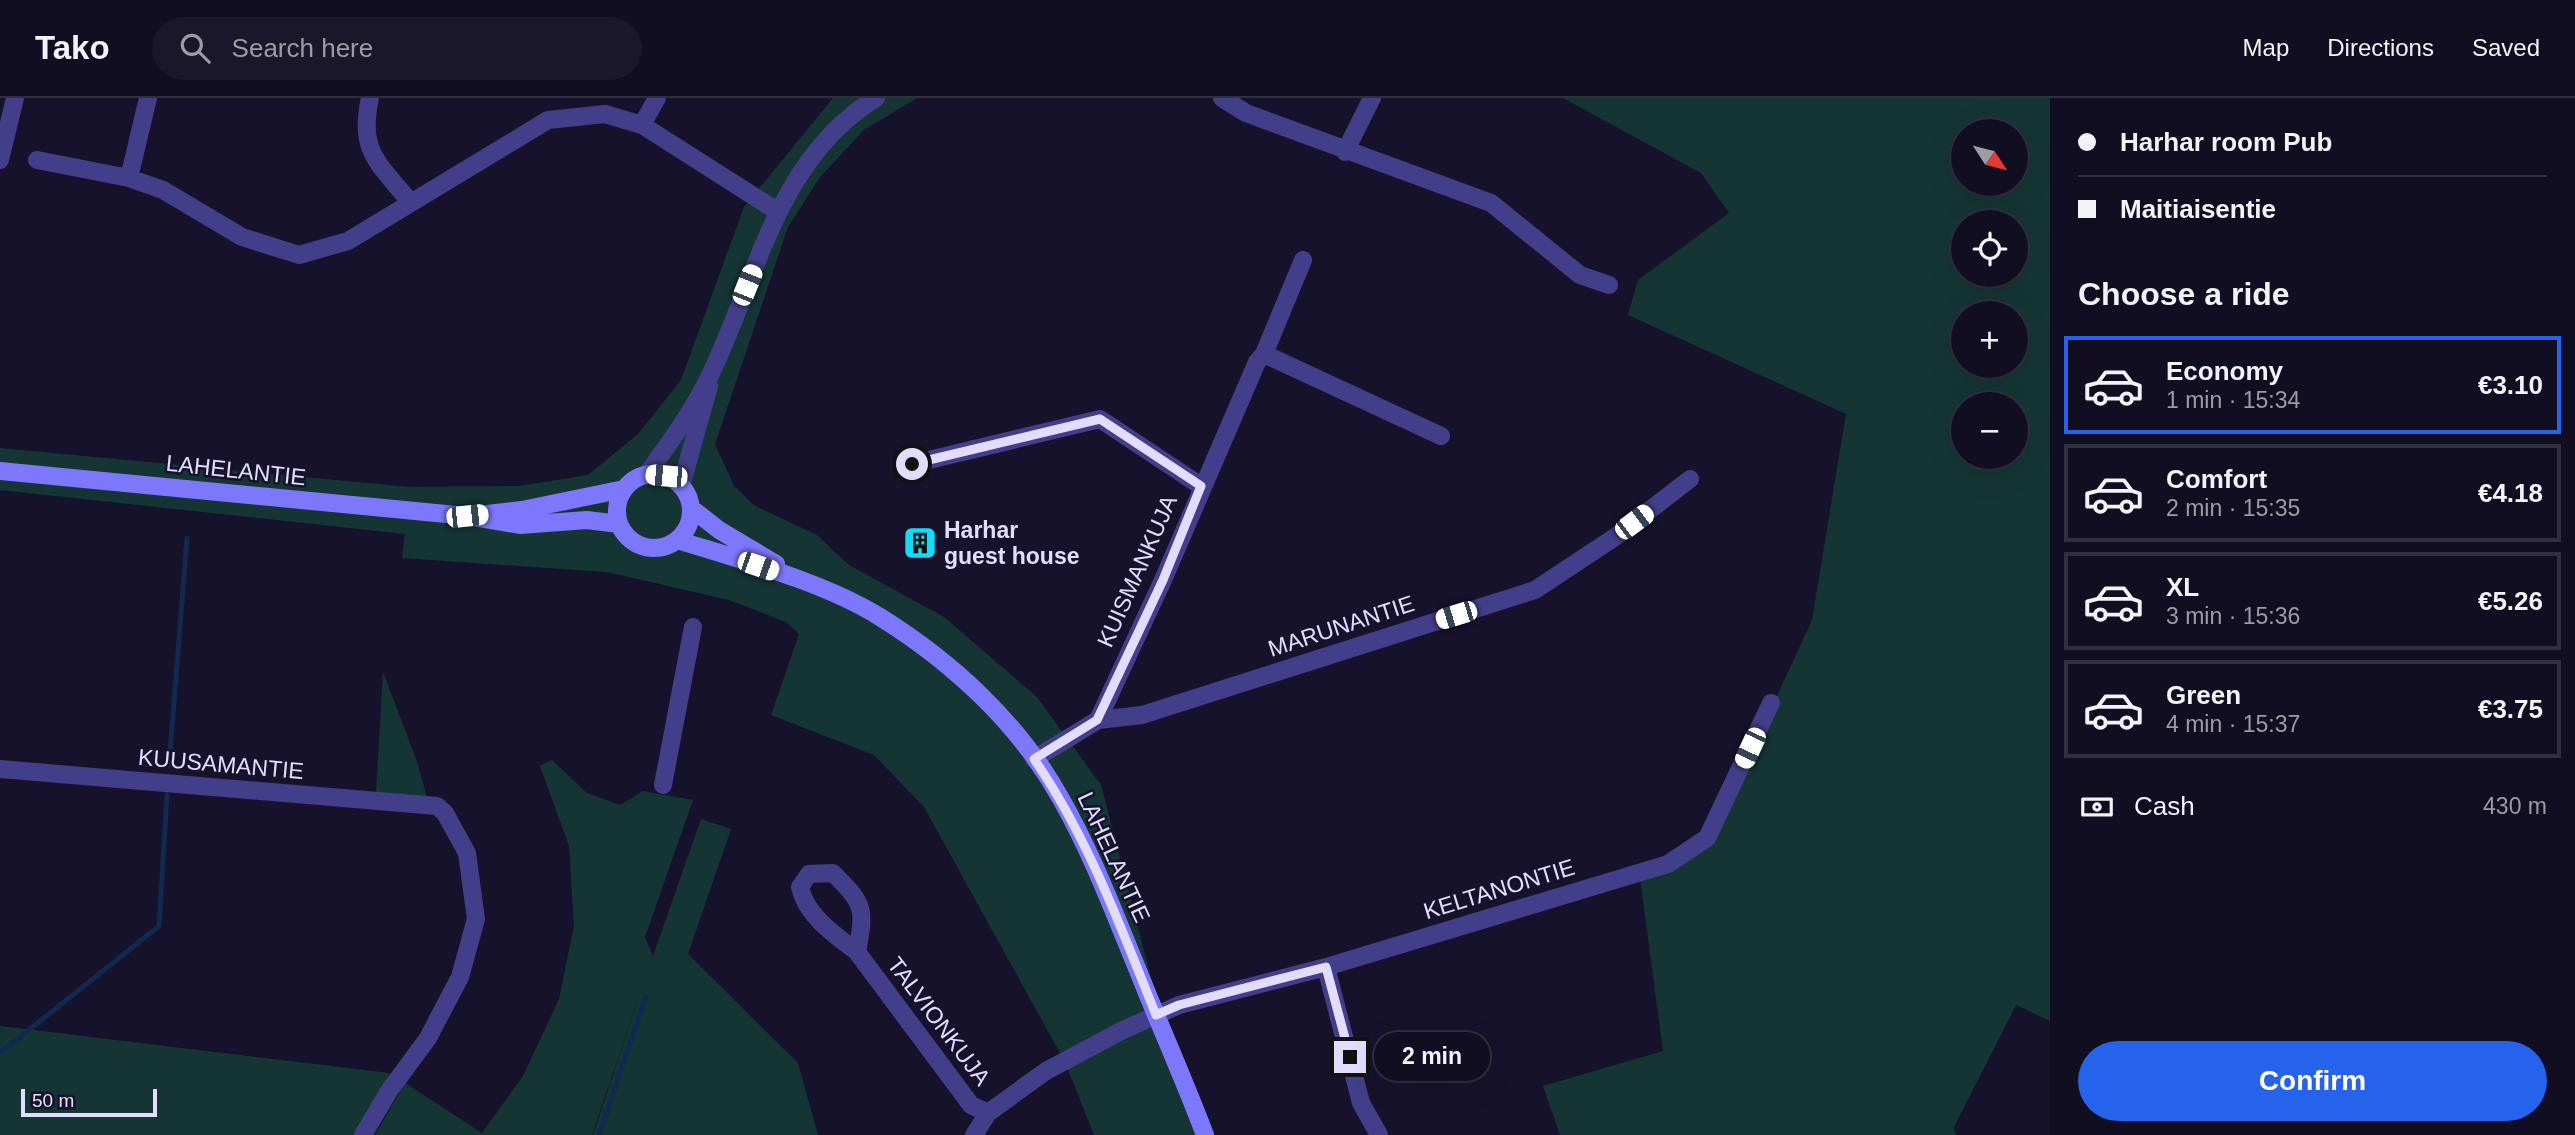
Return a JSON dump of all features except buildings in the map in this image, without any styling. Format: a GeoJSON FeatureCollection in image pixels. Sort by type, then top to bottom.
{"type":"FeatureCollection","features":[{"type":"Feature","properties":{"kind":"main road","name":"LAHELANTIE"},"geometry":{"type":"LineString","coordinates":[[0,471],[467,516],[520,525],[587,520],[619,524]]}},
{"type":"Feature","properties":{"kind":"main road"},"geometry":{"type":"LineString","coordinates":[[648,474],[666,476],[681,486],[691,508],[688,526],[677,540],[655,549],[644,547],[624,534],[619,524],[617,506],[624,489],[634,479],[648,474]]}},
{"type":"Feature","properties":{"kind":"main road","name":"LAHELANTIE"},"geometry":{"type":"LineString","coordinates":[[467,516],[522,510],[624,489]]}},
{"type":"Feature","properties":{"kind":"main road","name":"LAHELANTIE"},"geometry":{"type":"LineString","coordinates":[[691,508],[719,530],[806,583]]}},
{"type":"Feature","properties":{"kind":"main road","name":"LAHELANTIE"},"geometry":{"type":"LineString","coordinates":[[677,540],[806,583],[878,615],[946,663],[999,714],[1061,799],[1097,874],[1175,1054],[1205,1135]]}},
{"type":"Feature","properties":{"kind":"street"},"geometry":{"type":"LineString","coordinates":[[0,160],[15,98]]}},
{"type":"Feature","properties":{"kind":"street"},"geometry":{"type":"LineString","coordinates":[[129,178],[148,98]]}},
{"type":"Feature","properties":{"kind":"street"},"geometry":{"type":"LineString","coordinates":[[370,98],[364,123],[367,147],[410,202]]}},
{"type":"Feature","properties":{"kind":"street"},"geometry":{"type":"LineString","coordinates":[[642,125],[657,98]]}},
{"type":"Feature","properties":{"kind":"street"},"geometry":{"type":"LineString","coordinates":[[681,486],[712,372],[777,211],[814,153],[839,125],[876,98]]}},
{"type":"Feature","properties":{"kind":"street"},"geometry":{"type":"LineString","coordinates":[[1222,98],[1246,113],[1345,152],[1491,203],[1580,275],[1609,285]]}},
{"type":"Feature","properties":{"kind":"street"},"geometry":{"type":"LineString","coordinates":[[1345,152],[1372,98]]}},
{"type":"Feature","properties":{"kind":"street"},"geometry":{"type":"LineString","coordinates":[[37,160],[129,178],[163,190],[242,237],[299,255],[348,241],[548,120],[605,114],[642,125],[777,211]]}},
{"type":"Feature","properties":{"kind":"street","name":"KUISMANKUJA"},"geometry":{"type":"LineString","coordinates":[[1097,720],[1163,580],[1201,486],[1257,362],[1264,354],[1303,260]]}},
{"type":"Feature","properties":{"kind":"street"},"geometry":{"type":"LineString","coordinates":[[1264,354],[1441,436]]}},
{"type":"Feature","properties":{"kind":"street"},"geometry":{"type":"LineString","coordinates":[[648,474],[712,372]]}},
{"type":"Feature","properties":{"kind":"street"},"geometry":{"type":"LineString","coordinates":[[912,464],[1100,419],[1201,486]]}},
{"type":"Feature","properties":{"kind":"street","name":"MARUNANTIE"},"geometry":{"type":"LineString","coordinates":[[1097,720],[1142,715],[1535,590],[1615,537],[1690,479]]}},
{"type":"Feature","properties":{"kind":"street"},"geometry":{"type":"LineString","coordinates":[[663,785],[693,627]]}},
{"type":"Feature","properties":{"kind":"street","name":"KELTANONTIE"},"geometry":{"type":"LineString","coordinates":[[988,1113],[1046,1071],[1179,1005],[1326,967],[1668,864],[1707,838],[1771,703]]}},
{"type":"Feature","properties":{"kind":"street"},"geometry":{"type":"LineString","coordinates":[[1034,759],[1097,720]]}},
{"type":"Feature","properties":{"kind":"street","name":"KUUSAMANTIE"},"geometry":{"type":"LineString","coordinates":[[0,769],[437,806],[445,813],[467,853],[476,919],[460,977],[428,1038],[389,1091],[363,1135]]}},
{"type":"Feature","properties":{"kind":"street","name":"TALVIONKUJA"},"geometry":{"type":"LineString","coordinates":[[857,952],[971,1105],[988,1113]]}},
{"type":"Feature","properties":{"kind":"street"},"geometry":{"type":"LineString","coordinates":[[1326,967],[1362,1103],[1379,1135]]}},
{"type":"Feature","properties":{"kind":"street"},"geometry":{"type":"LineString","coordinates":[[974,1135],[988,1113]]}},
{"type":"Feature","properties":{"kind":"green space"},"geometry":{"type":"Polygon","coordinates":[[[833,98],[917,98],[864,130],[820,177],[788,227],[715,444],[734,486],[755,506],[817,535],[849,565],[944,617],[1037,697],[1101,785],[1158,1005],[1215,1135],[1094,1135],[1065,1062],[924,807],[874,755],[771,715],[799,634],[786,622],[729,600],[607,572],[402,558],[405,534],[0,490],[0,448],[410,487],[519,486],[588,475],[638,434],[681,380],[744,207],[833,98]]]}},
{"type":"Feature","properties":{"kind":"green space"},"geometry":{"type":"Polygon","coordinates":[[[1563,98],[2050,98],[2050,1021],[2016,1005],[1954,1127],[1956,1135],[1560,1135],[1543,1086],[1663,1051],[1640,878],[1710,841],[1812,620],[1846,414],[1628,315],[1638,280],[1729,213],[1701,173],[1563,98]]]}},
{"type":"Feature","properties":{"kind":"green space"},"geometry":{"type":"Polygon","coordinates":[[[383,672],[416,759],[427,797],[376,793],[383,672]]]}},
{"type":"Feature","properties":{"kind":"green space"},"geometry":{"type":"Polygon","coordinates":[[[552,760],[587,793],[620,805],[643,791],[693,800],[645,937],[653,956],[701,819],[731,829],[688,954],[798,1063],[818,1135],[593,1135],[644,982],[592,1135],[375,1135],[405,1083],[482,1133],[523,1076],[559,999],[574,926],[569,846],[540,766],[552,760]]]}},
{"type":"Feature","properties":{"kind":"green space"},"geometry":{"type":"Polygon","coordinates":[[[0,1026],[392,1075],[355,1135],[0,1135],[0,1026]]]}},
{"type":"Feature","properties":{"kind":"waterway"},"geometry":{"type":"LineString","coordinates":[[169,765],[187,538]]}},
{"type":"Feature","properties":{"kind":"waterway"},"geometry":{"type":"LineString","coordinates":[[0,1053],[159,926],[167,795]]}},
{"type":"Feature","properties":{"kind":"waterway"},"geometry":{"type":"LineString","coordinates":[[599,1135],[646,997]]}},
{"type":"Feature","properties":{"kind":"place","name":"Harhar guest house"},"geometry":{"type":"Point","coordinates":[920,543]}},
{"type":"Feature","properties":{"kind":"route"},"geometry":{"type":"LineString","coordinates":[[912,464],[1100,419],[1201,486],[1163,580],[1097,720],[1034,759],[1061,799],[1097,874],[1156,1015],[1179,1005],[1326,967],[1350,1057]]}}]}
